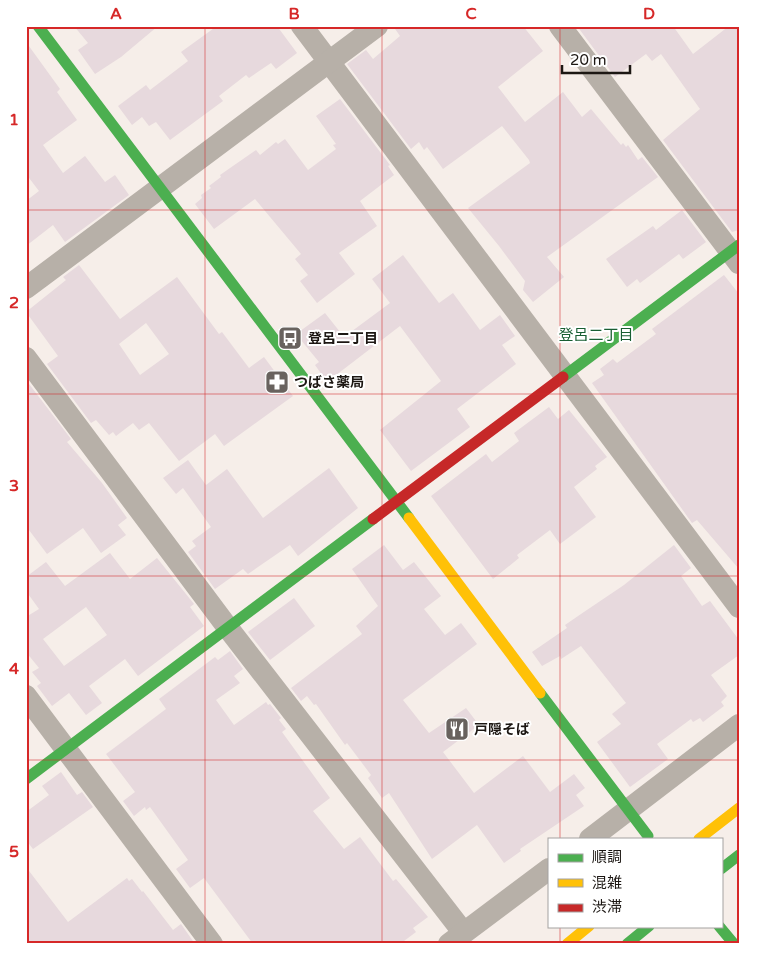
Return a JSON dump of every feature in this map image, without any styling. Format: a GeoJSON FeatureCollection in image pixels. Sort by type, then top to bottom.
{"type":"FeatureCollection","features":[{"type":"Feature","properties":{"kind":"main road"},"geometry":{"type":"LineString","coordinates":[[38,26],[158,188],[648,836]]}},
{"type":"Feature","properties":{"kind":"main road"},"geometry":{"type":"LineString","coordinates":[[26,779],[564,376],[736,253]]}},
{"type":"Feature","properties":{"kind":"main road"},"geometry":{"type":"LineString","coordinates":[[701,838],[739,808]]}},
{"type":"Feature","properties":{"kind":"main road"},"geometry":{"type":"LineString","coordinates":[[722,868],[739,855]]}},
{"type":"Feature","properties":{"kind":"main road"},"geometry":{"type":"LineString","coordinates":[[567,944],[587,928]]}},
{"type":"Feature","properties":{"kind":"main road"},"geometry":{"type":"LineString","coordinates":[[627,944],[647,928]]}},
{"type":"Feature","properties":{"kind":"main road"},"geometry":{"type":"LineString","coordinates":[[722,928],[734,944]]}},
{"type":"Feature","properties":{"kind":"street"},"geometry":{"type":"LineString","coordinates":[[302,26],[739,607]]}},
{"type":"Feature","properties":{"kind":"street"},"geometry":{"type":"LineString","coordinates":[[26,288],[158,188],[330,63],[377,26]]}},
{"type":"Feature","properties":{"kind":"street"},"geometry":{"type":"LineString","coordinates":[[560,26],[736,253]]}},
{"type":"Feature","properties":{"kind":"street"},"geometry":{"type":"LineString","coordinates":[[26,358],[456,938],[548,870]]}},
{"type":"Feature","properties":{"kind":"street"},"geometry":{"type":"LineString","coordinates":[[26,696],[212,944]]}},
{"type":"Feature","properties":{"kind":"street"},"geometry":{"type":"LineString","coordinates":[[591,838],[739,726]]}},
{"type":"Feature","properties":{"kind":"building"},"geometry":{"type":"Polygon","coordinates":[[[74,26],[158,26],[121,57],[95,74],[78,50],[88,43],[74,26]]]}},
{"type":"Feature","properties":{"kind":"building"},"geometry":{"type":"Polygon","coordinates":[[[217,26],[277,26],[297,53],[276,69],[271,63],[249,78],[246,75],[219,96],[223,101],[170,140],[156,122],[149,126],[142,117],[132,125],[118,106],[146,85],[150,90],[188,61],[181,52],[217,26]]]}},
{"type":"Feature","properties":{"kind":"building"},"geometry":{"type":"Polygon","coordinates":[[[393,26],[523,26],[543,51],[498,87],[525,122],[563,92],[582,117],[591,109],[621,145],[623,143],[626,147],[628,145],[638,160],[642,157],[658,177],[547,257],[564,277],[533,302],[523,290],[525,281],[468,208],[530,163],[529,160],[502,126],[443,169],[427,147],[424,150],[419,142],[411,149],[347,64],[366,50],[373,59],[400,36],[393,26]]]}},
{"type":"Feature","properties":{"kind":"building"},"geometry":{"type":"Polygon","coordinates":[[[577,26],[673,26],[693,54],[729,26],[739,26],[739,230],[732,232],[663,140],[700,109],[661,54],[652,61],[646,54],[615,77],[577,26]]]}},
{"type":"Feature","properties":{"kind":"building"},"geometry":{"type":"Polygon","coordinates":[[[26,42],[60,89],[57,92],[77,120],[43,145],[63,173],[85,156],[105,182],[115,175],[129,195],[65,242],[53,225],[26,246],[26,201],[39,191],[26,174],[26,42]]]}},
{"type":"Feature","properties":{"kind":"building"},"geometry":{"type":"Polygon","coordinates":[[[340,99],[390,165],[388,166],[394,175],[360,201],[377,226],[339,253],[355,274],[317,303],[300,281],[308,275],[295,259],[301,254],[255,199],[214,229],[195,204],[202,198],[201,195],[211,188],[209,186],[221,177],[220,175],[256,150],[260,155],[276,142],[278,144],[285,139],[308,170],[336,149],[333,145],[336,144],[316,116],[340,99]]]}},
{"type":"Feature","properties":{"kind":"building"},"geometry":{"type":"Polygon","coordinates":[[[682,210],[706,242],[683,259],[679,254],[640,283],[637,279],[627,287],[606,259],[653,226],[656,230],[682,210]]]}},
{"type":"Feature","properties":{"kind":"building"},"geometry":{"type":"Polygon","coordinates":[[[403,255],[439,303],[453,293],[480,330],[500,315],[515,336],[502,345],[516,364],[457,409],[470,427],[411,471],[380,430],[441,381],[400,326],[327,382],[315,365],[319,362],[296,334],[325,313],[344,337],[390,303],[372,279],[403,255]]]}},
{"type":"Feature","properties":{"kind":"building"},"geometry":{"type":"Polygon","coordinates":[[[79,265],[120,319],[177,277],[219,334],[222,332],[249,368],[264,357],[293,396],[224,446],[215,434],[179,461],[149,423],[139,430],[133,423],[116,436],[113,432],[109,435],[96,420],[91,423],[47,364],[58,356],[26,312],[66,280],[63,277],[79,265]],[[146,323],[119,344],[140,375],[169,354],[146,323]]]}},
{"type":"Feature","properties":{"kind":"building"},"geometry":{"type":"Polygon","coordinates":[[[724,275],[739,294],[739,569],[697,520],[692,523],[592,383],[604,375],[600,369],[613,359],[617,363],[656,334],[652,329],[724,275]]]}},
{"type":"Feature","properties":{"kind":"building"},"geometry":{"type":"Polygon","coordinates":[[[26,380],[71,439],[67,442],[102,483],[127,518],[118,525],[126,535],[101,553],[83,528],[47,554],[26,526],[26,380]]]}},
{"type":"Feature","properties":{"kind":"building"},"geometry":{"type":"Polygon","coordinates":[[[549,407],[558,419],[569,410],[607,457],[595,466],[597,469],[574,487],[596,517],[560,544],[550,530],[517,555],[519,558],[493,579],[431,496],[486,454],[492,462],[519,441],[514,433],[549,407]]]}},
{"type":"Feature","properties":{"kind":"building"},"geometry":{"type":"Polygon","coordinates":[[[188,460],[206,485],[227,469],[263,518],[329,468],[358,508],[298,556],[290,545],[248,574],[243,569],[215,589],[188,552],[196,546],[192,541],[211,527],[183,488],[176,494],[163,478],[188,460]]]}},
{"type":"Feature","properties":{"kind":"building"},"geometry":{"type":"Polygon","coordinates":[[[384,545],[403,570],[414,562],[441,596],[424,609],[445,635],[461,623],[477,644],[403,700],[429,733],[466,708],[479,725],[443,752],[474,793],[523,756],[550,792],[574,774],[585,788],[576,795],[584,806],[520,849],[521,851],[504,863],[477,825],[432,859],[389,793],[382,798],[368,778],[371,775],[347,743],[345,745],[316,704],[314,705],[307,696],[301,701],[291,688],[362,634],[356,626],[378,606],[352,569],[384,545]]]}},
{"type":"Feature","properties":{"kind":"building"},"geometry":{"type":"Polygon","coordinates":[[[674,545],[691,568],[681,576],[702,606],[710,601],[739,640],[739,655],[711,675],[727,696],[721,702],[724,706],[703,722],[700,718],[693,722],[691,719],[657,744],[668,759],[630,787],[597,742],[621,724],[612,714],[626,703],[581,646],[561,659],[560,656],[542,666],[532,652],[567,628],[565,625],[624,585],[674,545]]]}},
{"type":"Feature","properties":{"kind":"building"},"geometry":{"type":"Polygon","coordinates":[[[110,553],[130,579],[157,558],[194,604],[190,607],[204,626],[138,676],[125,659],[89,686],[102,703],[86,715],[69,693],[52,706],[37,686],[41,683],[32,672],[39,668],[26,652],[26,617],[39,609],[26,591],[26,577],[46,562],[65,586],[110,553]],[[86,607],[43,639],[64,666],[107,635],[86,607]]]}},
{"type":"Feature","properties":{"kind":"building"},"geometry":{"type":"Polygon","coordinates":[[[294,598],[315,626],[270,660],[248,632],[294,598]]]}},
{"type":"Feature","properties":{"kind":"building"},"geometry":{"type":"Polygon","coordinates":[[[230,651],[243,669],[234,676],[240,683],[216,700],[234,725],[266,702],[268,705],[270,704],[281,718],[279,720],[286,729],[282,732],[330,798],[313,811],[344,849],[360,837],[393,881],[396,879],[428,917],[413,928],[416,932],[400,944],[253,944],[204,878],[190,888],[176,869],[188,860],[150,807],[146,810],[145,807],[134,816],[123,801],[135,792],[106,754],[166,709],[159,699],[215,657],[218,660],[230,651]]]}},
{"type":"Feature","properties":{"kind":"building"},"geometry":{"type":"Polygon","coordinates":[[[61,772],[77,795],[82,792],[93,807],[33,849],[26,840],[26,812],[49,795],[42,786],[61,772]]]}},
{"type":"Feature","properties":{"kind":"building"},"geometry":{"type":"Polygon","coordinates":[[[26,867],[68,922],[127,878],[129,881],[132,879],[173,930],[181,924],[195,944],[26,944],[26,867]]]}},
{"type":"Feature","properties":{"kind":"traffic: fast"},"geometry":{"type":"LineString","coordinates":[[38,26],[409,518]]}},
{"type":"Feature","properties":{"kind":"traffic: fast"},"geometry":{"type":"LineString","coordinates":[[563,377],[739,245]]}},
{"type":"Feature","properties":{"kind":"traffic: fast"},"geometry":{"type":"LineString","coordinates":[[26,779],[373,519]]}},
{"type":"Feature","properties":{"kind":"traffic: fast"},"geometry":{"type":"LineString","coordinates":[[540,693],[648,836]]}},
{"type":"Feature","properties":{"kind":"traffic: fast"},"geometry":{"type":"LineString","coordinates":[[722,868],[739,855]]}},
{"type":"Feature","properties":{"kind":"traffic: fast"},"geometry":{"type":"LineString","coordinates":[[627,944],[647,928]]}},
{"type":"Feature","properties":{"kind":"traffic: fast"},"geometry":{"type":"LineString","coordinates":[[721,928],[734,944]]}},
{"type":"Feature","properties":{"kind":"traffic: slow"},"geometry":{"type":"LineString","coordinates":[[409,518],[540,693]]}},
{"type":"Feature","properties":{"kind":"traffic: slow"},"geometry":{"type":"LineString","coordinates":[[700,838],[739,808]]}},
{"type":"Feature","properties":{"kind":"traffic: slow"},"geometry":{"type":"LineString","coordinates":[[567,944],[587,928]]}},
{"type":"Feature","properties":{"kind":"traffic: jam"},"geometry":{"type":"LineString","coordinates":[[373,519],[563,377]]}},
{"type":"Feature","properties":{"kind":"place","name":"登呂二丁目"},"geometry":{"type":"Point","coordinates":[290,338]}},
{"type":"Feature","properties":{"kind":"place","name":"つばさ薬局"},"geometry":{"type":"Point","coordinates":[277,382]}},
{"type":"Feature","properties":{"kind":"place","name":"戸隠そば"},"geometry":{"type":"Point","coordinates":[457,729]}},
{"type":"Feature","properties":{"kind":"district","name":"登呂二丁目"},"geometry":{"type":"Point","coordinates":[596,335]}}]}
